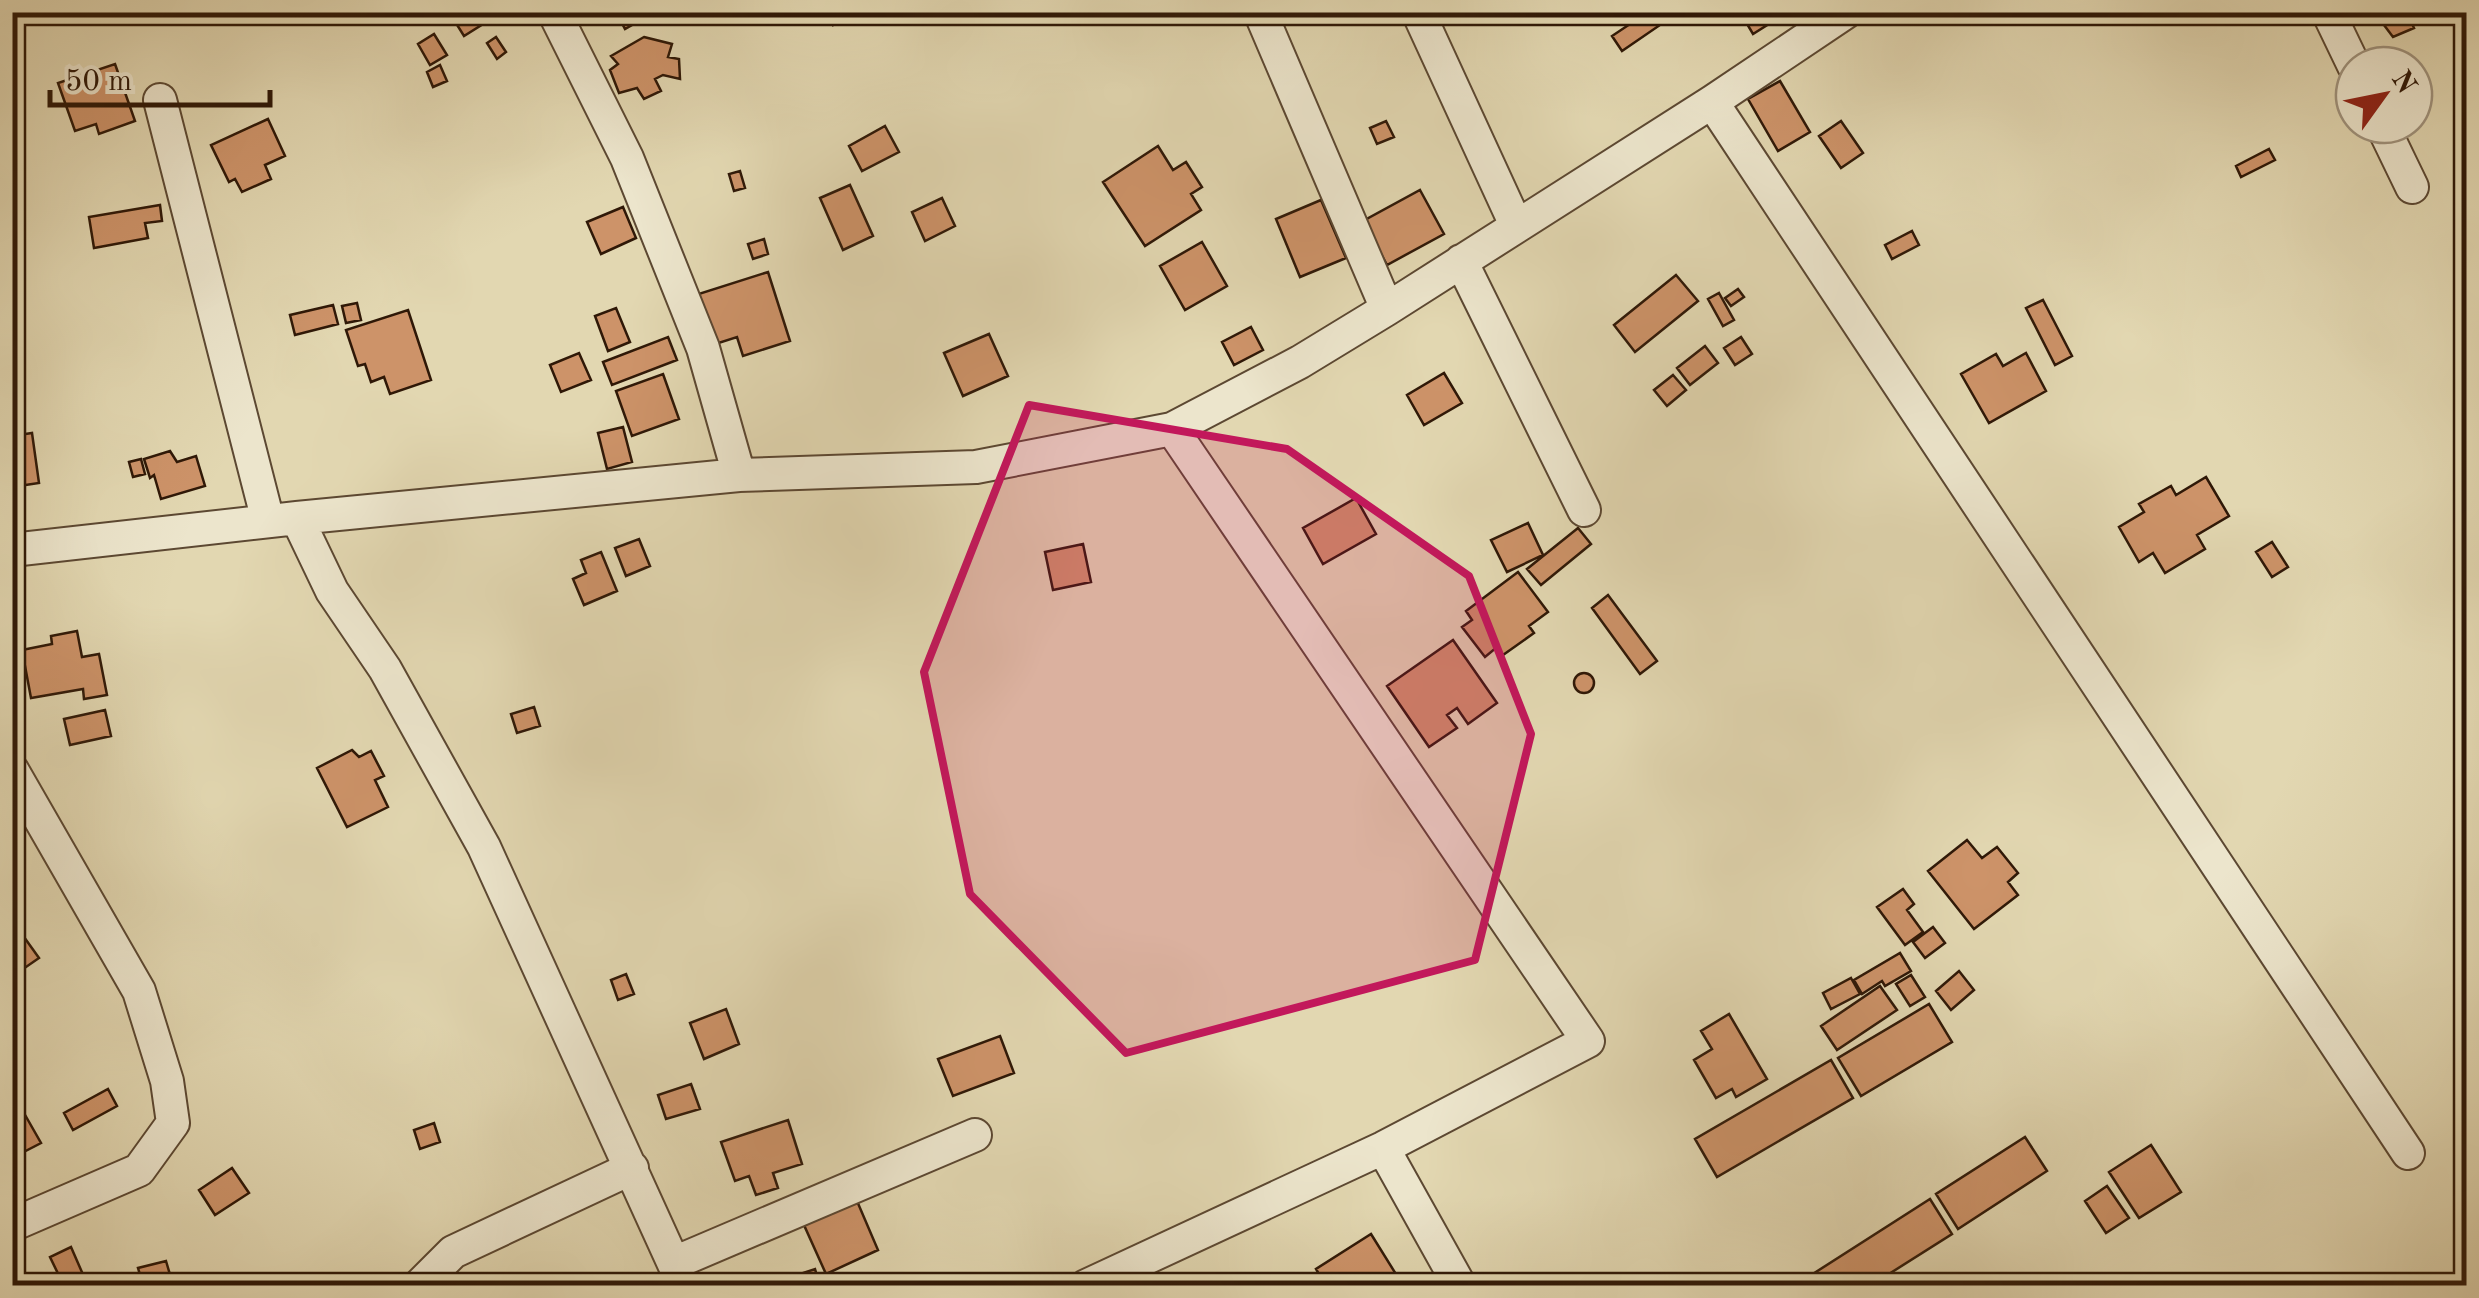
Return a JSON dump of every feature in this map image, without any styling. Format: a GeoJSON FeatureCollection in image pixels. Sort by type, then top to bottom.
{"type":"FeatureCollection","features":[{"type":"Feature","properties":{"kind":"street"},"geometry":{"type":"LineString","coordinates":[[554,12],[627,158],[703,348],[739,475]]}},
{"type":"Feature","properties":{"kind":"street"},"geometry":{"type":"LineString","coordinates":[[1260,12],[1387,309]]}},
{"type":"Feature","properties":{"kind":"street"},"geometry":{"type":"LineString","coordinates":[[1418,12],[1516,225]]}},
{"type":"Feature","properties":{"kind":"street"},"geometry":{"type":"LineString","coordinates":[[12,550],[739,475],[976,467],[1172,429],[1300,362],[1387,309],[1846,12]]}},
{"type":"Feature","properties":{"kind":"street"},"geometry":{"type":"LineString","coordinates":[[2328,12],[2344,45]]}},
{"type":"Feature","properties":{"kind":"street"},"geometry":{"type":"LineString","coordinates":[[160,100],[282,520],[385,669],[484,847],[679,1274],[975,1135]]}},
{"type":"Feature","properties":{"kind":"street"},"geometry":{"type":"LineString","coordinates":[[1712,102],[2408,1153]]}},
{"type":"Feature","properties":{"kind":"street"},"geometry":{"type":"LineString","coordinates":[[2392,145],[2412,187]]}},
{"type":"Feature","properties":{"kind":"street"},"geometry":{"type":"LineString","coordinates":[[1461,261],[1584,510]]}},
{"type":"Feature","properties":{"kind":"street"},"geometry":{"type":"LineString","coordinates":[[1086,1286],[1383,1148],[1588,1041],[1172,429]]}},
{"type":"Feature","properties":{"kind":"street"},"geometry":{"type":"LineString","coordinates":[[12,770],[139,991],[166,1081],[173,1123],[139,1170],[12,1225]]}},
{"type":"Feature","properties":{"kind":"street"},"geometry":{"type":"LineString","coordinates":[[1383,1148],[1460,1286]]}},
{"type":"Feature","properties":{"kind":"street"},"geometry":{"type":"LineString","coordinates":[[419,1286],[452,1252],[632,1168]]}},
{"type":"Feature","properties":{"kind":"highlighted area"},"geometry":{"type":"Polygon","coordinates":[[[1029,405],[1287,449],[1469,576],[1531,734],[1475,960],[1126,1053],[970,894],[924,672],[1029,405]]]}},
{"type":"Feature","properties":{"kind":"building"},"geometry":{"type":"Polygon","coordinates":[[[449,12],[487,12],[491,19],[464,36],[449,12]]]}},
{"type":"Feature","properties":{"kind":"building"},"geometry":{"type":"Polygon","coordinates":[[[616,12],[643,12],[646,17],[625,29],[616,12]]]}},
{"type":"Feature","properties":{"kind":"building"},"geometry":{"type":"Polygon","coordinates":[[[827,12],[846,12],[849,18],[833,25],[827,12]]]}},
{"type":"Feature","properties":{"kind":"building"},"geometry":{"type":"Polygon","coordinates":[[[1648,12],[1660,25],[1622,51],[1612,36],[1648,12]]]}},
{"type":"Feature","properties":{"kind":"building"},"geometry":{"type":"Polygon","coordinates":[[[1740,12],[1788,12],[1753,34],[1740,12]]]}},
{"type":"Feature","properties":{"kind":"building"},"geometry":{"type":"Polygon","coordinates":[[[2408,15],[2414,28],[2393,37],[2384,25],[2408,15]]]}},
{"type":"Feature","properties":{"kind":"building"},"geometry":{"type":"Polygon","coordinates":[[[434,34],[447,55],[430,65],[418,44],[434,34]]]}},
{"type":"Feature","properties":{"kind":"building"},"geometry":{"type":"Polygon","coordinates":[[[496,37],[506,52],[497,59],[487,43],[496,37]]]}},
{"type":"Feature","properties":{"kind":"building"},"geometry":{"type":"Polygon","coordinates":[[[644,37],[672,44],[668,57],[679,59],[680,79],[663,75],[655,79],[661,91],[644,99],[637,88],[619,93],[610,70],[618,64],[611,56],[644,37]]]}},
{"type":"Feature","properties":{"kind":"building"},"geometry":{"type":"Polygon","coordinates":[[[115,64],[135,121],[99,134],[96,124],[75,131],[58,83],[115,64]]]}},
{"type":"Feature","properties":{"kind":"building"},"geometry":{"type":"Polygon","coordinates":[[[440,65],[447,81],[433,87],[427,72],[440,65]]]}},
{"type":"Feature","properties":{"kind":"building"},"geometry":{"type":"Polygon","coordinates":[[[1780,81],[1810,132],[1778,151],[1748,99],[1780,81]]]}},
{"type":"Feature","properties":{"kind":"building"},"geometry":{"type":"Polygon","coordinates":[[[268,119],[285,156],[265,165],[271,179],[242,192],[235,179],[229,182],[211,145],[268,119]]]}},
{"type":"Feature","properties":{"kind":"building"},"geometry":{"type":"Polygon","coordinates":[[[1386,121],[1394,137],[1377,144],[1370,128],[1386,121]]]}},
{"type":"Feature","properties":{"kind":"building"},"geometry":{"type":"Polygon","coordinates":[[[1841,121],[1863,153],[1841,168],[1819,136],[1841,121]]]}},
{"type":"Feature","properties":{"kind":"building"},"geometry":{"type":"Polygon","coordinates":[[[885,126],[899,152],[862,171],[849,146],[885,126]]]}},
{"type":"Feature","properties":{"kind":"building"},"geometry":{"type":"Polygon","coordinates":[[[1158,146],[1173,170],[1186,162],[1202,187],[1191,194],[1201,210],[1145,246],[1103,182],[1158,146]]]}},
{"type":"Feature","properties":{"kind":"building"},"geometry":{"type":"Polygon","coordinates":[[[2269,149],[2275,160],[2241,177],[2236,166],[2269,149]]]}},
{"type":"Feature","properties":{"kind":"building"},"geometry":{"type":"Polygon","coordinates":[[[740,171],[745,188],[734,191],[729,174],[740,171]]]}},
{"type":"Feature","properties":{"kind":"building"},"geometry":{"type":"Polygon","coordinates":[[[850,185],[873,236],[843,250],[820,198],[850,185]]]}},
{"type":"Feature","properties":{"kind":"building"},"geometry":{"type":"Polygon","coordinates":[[[1420,190],[1444,234],[1387,265],[1363,221],[1420,190]]]}},
{"type":"Feature","properties":{"kind":"building"},"geometry":{"type":"Polygon","coordinates":[[[942,198],[955,226],[925,241],[912,212],[942,198]]]}},
{"type":"Feature","properties":{"kind":"building"},"geometry":{"type":"Polygon","coordinates":[[[1321,200],[1346,258],[1300,277],[1276,219],[1321,200]]]}},
{"type":"Feature","properties":{"kind":"building"},"geometry":{"type":"Polygon","coordinates":[[[160,205],[162,221],[145,223],[148,238],[94,248],[89,217],[160,205]]]}},
{"type":"Feature","properties":{"kind":"building"},"geometry":{"type":"Polygon","coordinates":[[[623,207],[636,238],[601,254],[587,222],[623,207]]]}},
{"type":"Feature","properties":{"kind":"building"},"geometry":{"type":"Polygon","coordinates":[[[1912,231],[1919,245],[1892,259],[1885,245],[1912,231]]]}},
{"type":"Feature","properties":{"kind":"building"},"geometry":{"type":"Polygon","coordinates":[[[764,239],[768,254],[753,259],[748,244],[764,239]]]}},
{"type":"Feature","properties":{"kind":"building"},"geometry":{"type":"Polygon","coordinates":[[[1202,242],[1227,286],[1185,310],[1160,266],[1202,242]]]}},
{"type":"Feature","properties":{"kind":"building"},"geometry":{"type":"Polygon","coordinates":[[[768,272],[790,341],[743,356],[737,337],[703,348],[686,298],[768,272]]]}},
{"type":"Feature","properties":{"kind":"building"},"geometry":{"type":"Polygon","coordinates":[[[1676,275],[1698,301],[1635,352],[1614,325],[1676,275]]]}},
{"type":"Feature","properties":{"kind":"building"},"geometry":{"type":"Polygon","coordinates":[[[1738,289],[1744,297],[1731,306],[1725,298],[1738,289]]]}},
{"type":"Feature","properties":{"kind":"building"},"geometry":{"type":"Polygon","coordinates":[[[1719,293],[1734,320],[1723,326],[1708,299],[1719,293]]]}},
{"type":"Feature","properties":{"kind":"building"},"geometry":{"type":"Polygon","coordinates":[[[2043,300],[2072,356],[2055,365],[2026,308],[2043,300]]]}},
{"type":"Feature","properties":{"kind":"building"},"geometry":{"type":"Polygon","coordinates":[[[357,303],[361,320],[346,323],[342,306],[357,303]]]}},
{"type":"Feature","properties":{"kind":"building"},"geometry":{"type":"Polygon","coordinates":[[[333,305],[338,324],[295,335],[290,315],[333,305]]]}},
{"type":"Feature","properties":{"kind":"building"},"geometry":{"type":"Polygon","coordinates":[[[616,308],[630,342],[608,351],[595,316],[616,308]]]}},
{"type":"Feature","properties":{"kind":"building"},"geometry":{"type":"Polygon","coordinates":[[[408,310],[431,380],[390,394],[384,377],[371,382],[365,364],[358,366],[346,330],[408,310]]]}},
{"type":"Feature","properties":{"kind":"building"},"geometry":{"type":"Polygon","coordinates":[[[1251,327],[1263,350],[1234,365],[1222,342],[1251,327]]]}},
{"type":"Feature","properties":{"kind":"building"},"geometry":{"type":"Polygon","coordinates":[[[989,334],[1008,376],[963,396],[944,353],[989,334]]]}},
{"type":"Feature","properties":{"kind":"building"},"geometry":{"type":"Polygon","coordinates":[[[668,337],[677,360],[612,385],[603,362],[668,337]]]}},
{"type":"Feature","properties":{"kind":"building"},"geometry":{"type":"Polygon","coordinates":[[[1741,337],[1752,354],[1735,365],[1724,348],[1741,337]]]}},
{"type":"Feature","properties":{"kind":"building"},"geometry":{"type":"Polygon","coordinates":[[[1705,346],[1718,363],[1690,385],[1677,368],[1705,346]]]}},
{"type":"Feature","properties":{"kind":"building"},"geometry":{"type":"Polygon","coordinates":[[[579,353],[591,380],[561,392],[550,365],[579,353]]]}},
{"type":"Feature","properties":{"kind":"building"},"geometry":{"type":"Polygon","coordinates":[[[2026,353],[2046,391],[1989,423],[1961,374],[1996,354],[2003,366],[2026,353]]]}},
{"type":"Feature","properties":{"kind":"building"},"geometry":{"type":"Polygon","coordinates":[[[1444,373],[1462,403],[1424,425],[1407,395],[1444,373]]]}},
{"type":"Feature","properties":{"kind":"building"},"geometry":{"type":"Polygon","coordinates":[[[663,374],[679,419],[632,436],[616,391],[663,374]]]}},
{"type":"Feature","properties":{"kind":"building"},"geometry":{"type":"Polygon","coordinates":[[[1673,375],[1686,390],[1667,406],[1654,390],[1673,375]]]}},
{"type":"Feature","properties":{"kind":"building"},"geometry":{"type":"Polygon","coordinates":[[[623,427],[632,462],[607,469],[598,433],[623,427]]]}},
{"type":"Feature","properties":{"kind":"building"},"geometry":{"type":"Polygon","coordinates":[[[32,433],[39,483],[12,487],[12,436],[32,433]]]}},
{"type":"Feature","properties":{"kind":"building"},"geometry":{"type":"Polygon","coordinates":[[[170,451],[177,462],[196,456],[205,486],[161,499],[144,459],[170,451]]]}},
{"type":"Feature","properties":{"kind":"building"},"geometry":{"type":"Polygon","coordinates":[[[141,459],[145,474],[133,477],[129,462],[141,459]]]}},
{"type":"Feature","properties":{"kind":"building"},"geometry":{"type":"Polygon","coordinates":[[[2206,477],[2229,516],[2197,535],[2205,549],[2165,573],[2153,553],[2139,562],[2119,527],[2144,512],[2139,504],[2171,486],[2176,495],[2206,477]]]}},
{"type":"Feature","properties":{"kind":"building"},"geometry":{"type":"Polygon","coordinates":[[[1356,498],[1376,534],[1323,564],[1303,528],[1356,498]]]}},
{"type":"Feature","properties":{"kind":"building"},"geometry":{"type":"Polygon","coordinates":[[[1528,523],[1543,555],[1507,572],[1491,540],[1528,523]]]}},
{"type":"Feature","properties":{"kind":"building"},"geometry":{"type":"Polygon","coordinates":[[[1578,528],[1591,544],[1541,585],[1527,569],[1578,528]]]}},
{"type":"Feature","properties":{"kind":"building"},"geometry":{"type":"Polygon","coordinates":[[[639,539],[650,566],[626,576],[615,548],[639,539]]]}},
{"type":"Feature","properties":{"kind":"building"},"geometry":{"type":"Polygon","coordinates":[[[2272,542],[2288,567],[2272,577],[2256,552],[2272,542]]]}},
{"type":"Feature","properties":{"kind":"building"},"geometry":{"type":"Polygon","coordinates":[[[1083,544],[1091,582],[1053,590],[1045,552],[1083,544]]]}},
{"type":"Feature","properties":{"kind":"building"},"geometry":{"type":"Polygon","coordinates":[[[601,552],[617,591],[584,605],[573,579],[586,573],[581,560],[601,552]]]}},
{"type":"Feature","properties":{"kind":"building"},"geometry":{"type":"Polygon","coordinates":[[[1518,572],[1548,612],[1529,626],[1534,633],[1503,655],[1497,647],[1485,657],[1462,627],[1472,620],[1466,611],[1518,572]]]}},
{"type":"Feature","properties":{"kind":"building"},"geometry":{"type":"Polygon","coordinates":[[[1608,595],[1657,661],[1640,674],[1592,608],[1608,595]]]}},
{"type":"Feature","properties":{"kind":"building"},"geometry":{"type":"Polygon","coordinates":[[[77,631],[82,657],[99,654],[107,695],[84,699],[83,689],[31,698],[22,650],[52,644],[51,636],[77,631]]]}},
{"type":"Feature","properties":{"kind":"building"},"geometry":{"type":"Polygon","coordinates":[[[1453,640],[1497,703],[1468,724],[1457,708],[1447,715],[1457,728],[1429,747],[1387,686],[1453,640]]]}},
{"type":"Feature","properties":{"kind":"building"},"geometry":{"type":"Polygon","coordinates":[[[1584,673],[1594,683],[1584,693],[1574,683],[1584,673]]]}},
{"type":"Feature","properties":{"kind":"building"},"geometry":{"type":"Polygon","coordinates":[[[534,707],[540,726],[517,733],[511,714],[534,707]]]}},
{"type":"Feature","properties":{"kind":"building"},"geometry":{"type":"Polygon","coordinates":[[[105,710],[111,736],[70,745],[64,719],[105,710]]]}},
{"type":"Feature","properties":{"kind":"building"},"geometry":{"type":"Polygon","coordinates":[[[352,750],[359,757],[371,751],[384,776],[375,780],[388,807],[347,827],[317,768],[352,750]]]}},
{"type":"Feature","properties":{"kind":"building"},"geometry":{"type":"Polygon","coordinates":[[[1967,840],[1982,858],[1997,847],[2018,873],[2008,882],[2018,895],[1974,929],[1928,871],[1967,840]]]}},
{"type":"Feature","properties":{"kind":"building"},"geometry":{"type":"Polygon","coordinates":[[[1903,889],[1914,904],[1907,910],[1923,932],[1905,945],[1877,907],[1903,889]]]}},
{"type":"Feature","properties":{"kind":"building"},"geometry":{"type":"Polygon","coordinates":[[[1933,927],[1945,943],[1925,958],[1913,942],[1933,927]]]}},
{"type":"Feature","properties":{"kind":"building"},"geometry":{"type":"Polygon","coordinates":[[[19,930],[39,958],[13,976],[12,935],[19,930]]]}},
{"type":"Feature","properties":{"kind":"building"},"geometry":{"type":"Polygon","coordinates":[[[1900,953],[1911,971],[1885,986],[1882,981],[1862,994],[1854,980],[1900,953]]]}},
{"type":"Feature","properties":{"kind":"building"},"geometry":{"type":"Polygon","coordinates":[[[1959,971],[1974,990],[1951,1010],[1936,991],[1959,971]]]}},
{"type":"Feature","properties":{"kind":"building"},"geometry":{"type":"Polygon","coordinates":[[[626,974],[634,994],[618,1000],[611,980],[626,974]]]}},
{"type":"Feature","properties":{"kind":"building"},"geometry":{"type":"Polygon","coordinates":[[[1911,975],[1925,997],[1910,1006],[1896,984],[1911,975]]]}},
{"type":"Feature","properties":{"kind":"building"},"geometry":{"type":"Polygon","coordinates":[[[1851,978],[1860,994],[1831,1009],[1823,993],[1851,978]]]}},
{"type":"Feature","properties":{"kind":"building"},"geometry":{"type":"Polygon","coordinates":[[[1880,986],[1897,1010],[1837,1050],[1821,1026],[1880,986]]]}},
{"type":"Feature","properties":{"kind":"building"},"geometry":{"type":"Polygon","coordinates":[[[1929,1004],[1952,1042],[1861,1096],[1838,1058],[1929,1004]]]}},
{"type":"Feature","properties":{"kind":"building"},"geometry":{"type":"Polygon","coordinates":[[[726,1009],[739,1044],[704,1059],[690,1023],[726,1009]]]}},
{"type":"Feature","properties":{"kind":"building"},"geometry":{"type":"Polygon","coordinates":[[[1729,1014],[1767,1079],[1736,1097],[1732,1089],[1716,1098],[1694,1060],[1712,1049],[1701,1031],[1729,1014]]]}},
{"type":"Feature","properties":{"kind":"building"},"geometry":{"type":"Polygon","coordinates":[[[1000,1036],[1014,1073],[953,1096],[938,1059],[1000,1036]]]}},
{"type":"Feature","properties":{"kind":"building"},"geometry":{"type":"Polygon","coordinates":[[[1831,1060],[1853,1098],[1717,1177],[1695,1139],[1831,1060]]]}},
{"type":"Feature","properties":{"kind":"building"},"geometry":{"type":"Polygon","coordinates":[[[691,1084],[700,1109],[666,1119],[658,1095],[691,1084]]]}},
{"type":"Feature","properties":{"kind":"building"},"geometry":{"type":"Polygon","coordinates":[[[108,1089],[117,1106],[73,1130],[64,1113],[108,1089]]]}},
{"type":"Feature","properties":{"kind":"building"},"geometry":{"type":"Polygon","coordinates":[[[12,1092],[41,1143],[12,1158],[12,1092]]]}},
{"type":"Feature","properties":{"kind":"building"},"geometry":{"type":"Polygon","coordinates":[[[788,1120],[802,1164],[773,1173],[778,1188],[756,1195],[749,1176],[735,1181],[721,1142],[788,1120]]]}},
{"type":"Feature","properties":{"kind":"building"},"geometry":{"type":"Polygon","coordinates":[[[434,1123],[440,1142],[420,1149],[414,1130],[434,1123]]]}},
{"type":"Feature","properties":{"kind":"building"},"geometry":{"type":"Polygon","coordinates":[[[2025,1137],[2047,1171],[1958,1229],[1936,1194],[2025,1137]]]}},
{"type":"Feature","properties":{"kind":"building"},"geometry":{"type":"Polygon","coordinates":[[[2151,1145],[2181,1192],[2139,1218],[2109,1172],[2151,1145]]]}},
{"type":"Feature","properties":{"kind":"building"},"geometry":{"type":"Polygon","coordinates":[[[232,1168],[249,1193],[215,1215],[199,1190],[232,1168]]]}},
{"type":"Feature","properties":{"kind":"building"},"geometry":{"type":"Polygon","coordinates":[[[2107,1186],[2129,1218],[2106,1233],[2085,1201],[2107,1186]]]}},
{"type":"Feature","properties":{"kind":"building"},"geometry":{"type":"Polygon","coordinates":[[[1930,1199],[1952,1234],[1870,1286],[1794,1286],[1930,1199]]]}},
{"type":"Feature","properties":{"kind":"building"},"geometry":{"type":"Polygon","coordinates":[[[857,1201],[878,1250],[826,1274],[804,1225],[857,1201]]]}},
{"type":"Feature","properties":{"kind":"building"},"geometry":{"type":"Polygon","coordinates":[[[1371,1234],[1399,1279],[1390,1286],[1326,1286],[1316,1269],[1371,1234]]]}},
{"type":"Feature","properties":{"kind":"building"},"geometry":{"type":"Polygon","coordinates":[[[71,1247],[88,1286],[64,1286],[50,1257],[71,1247]]]}},
{"type":"Feature","properties":{"kind":"building"},"geometry":{"type":"Polygon","coordinates":[[[166,1261],[171,1278],[143,1285],[138,1268],[166,1261]]]}},
{"type":"Feature","properties":{"kind":"building"},"geometry":{"type":"Polygon","coordinates":[[[815,1269],[820,1286],[784,1286],[782,1280],[815,1269]]]}}]}
